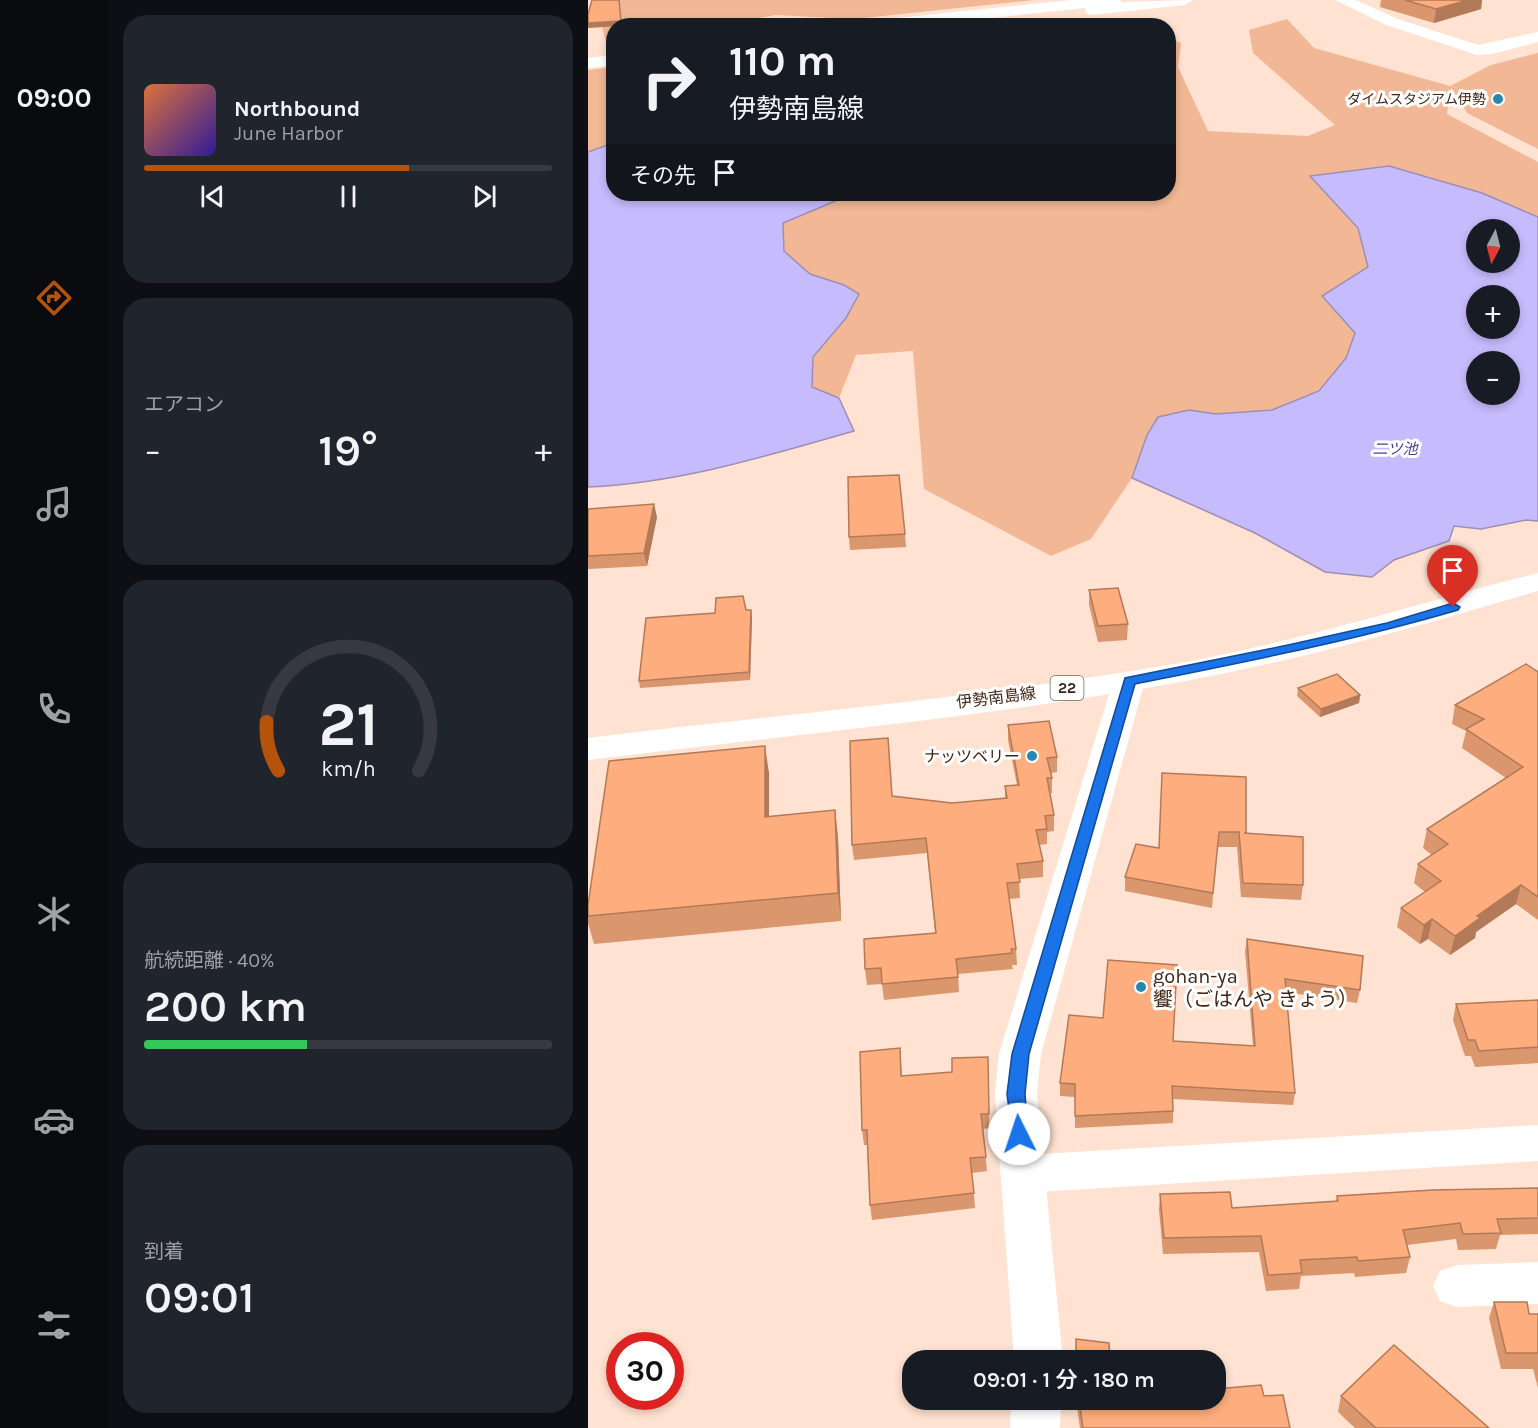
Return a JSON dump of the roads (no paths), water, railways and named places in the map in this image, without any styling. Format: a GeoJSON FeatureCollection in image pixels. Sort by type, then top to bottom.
{"type":"FeatureCollection","features":[{"type":"Feature","properties":{"kind":"main road"},"geometry":{"type":"LineString","coordinates":[[943,18],[1114,0]]}},
{"type":"Feature","properties":{"kind":"main road"},"geometry":{"type":"LineString","coordinates":[[1017,18],[1185,0]]}},
{"type":"Feature","properties":{"kind":"main road"},"geometry":{"type":"LineString","coordinates":[[1343,0],[1392,22],[1478,50],[1492,49],[1538,37]]}},
{"type":"Feature","properties":{"kind":"main road"},"geometry":{"type":"LineString","coordinates":[[588,54],[606,53]]}},
{"type":"Feature","properties":{"kind":"main road"},"geometry":{"type":"LineString","coordinates":[[588,63],[606,61]]}},
{"type":"Feature","properties":{"kind":"main road","name":"伊勢南島線"},"geometry":{"type":"LineString","coordinates":[[588,749],[1129,681],[1390,626],[1538,582]]}},
{"type":"Feature","properties":{"kind":"main road"},"geometry":{"type":"LineString","coordinates":[[1037,1350],[1016,1094],[1020,1054],[1129,681]]}},
{"type":"Feature","properties":{"kind":"main road"},"geometry":{"type":"LineString","coordinates":[[1022,1174],[1538,1143]]}},
{"type":"Feature","properties":{"kind":"main road"},"geometry":{"type":"LineString","coordinates":[[1457,1286],[1538,1283]]}},
{"type":"Feature","properties":{"kind":"main road"},"geometry":{"type":"LineString","coordinates":[[1035,1428],[1036,1410]]}},
{"type":"Feature","properties":{"kind":"water"},"geometry":{"type":"Polygon","coordinates":[[[606,146],[606,201],[835,201],[783,223],[784,251],[810,274],[844,285],[859,294],[846,318],[813,357],[812,387],[839,398],[854,431],[756,459],[689,474],[588,487],[588,152],[606,146]]]}},
{"type":"Feature","properties":{"kind":"water","name":"二ツ池"},"geometry":{"type":"Polygon","coordinates":[[[1389,166],[1482,193],[1538,217],[1538,521],[1526,520],[1481,529],[1454,526],[1449,541],[1394,560],[1372,577],[1325,572],[1255,533],[1132,478],[1147,435],[1158,417],[1189,410],[1216,414],[1272,410],[1319,391],[1346,358],[1355,333],[1322,296],[1368,267],[1358,228],[1310,176],[1389,166]]]}},
{"type":"Feature","properties":{"kind":"place","name":"ダイムスタジアム伊勢"},"geometry":{"type":"Point","coordinates":[1498,99]}},
{"type":"Feature","properties":{"kind":"place","name":"ナッツベリー"},"geometry":{"type":"Point","coordinates":[1032,756]}},
{"type":"Feature","properties":{"kind":"place","name":"gohan-ya 饗（ごはんや きょう）"},"geometry":{"type":"Point","coordinates":[1141,987]}}]}
